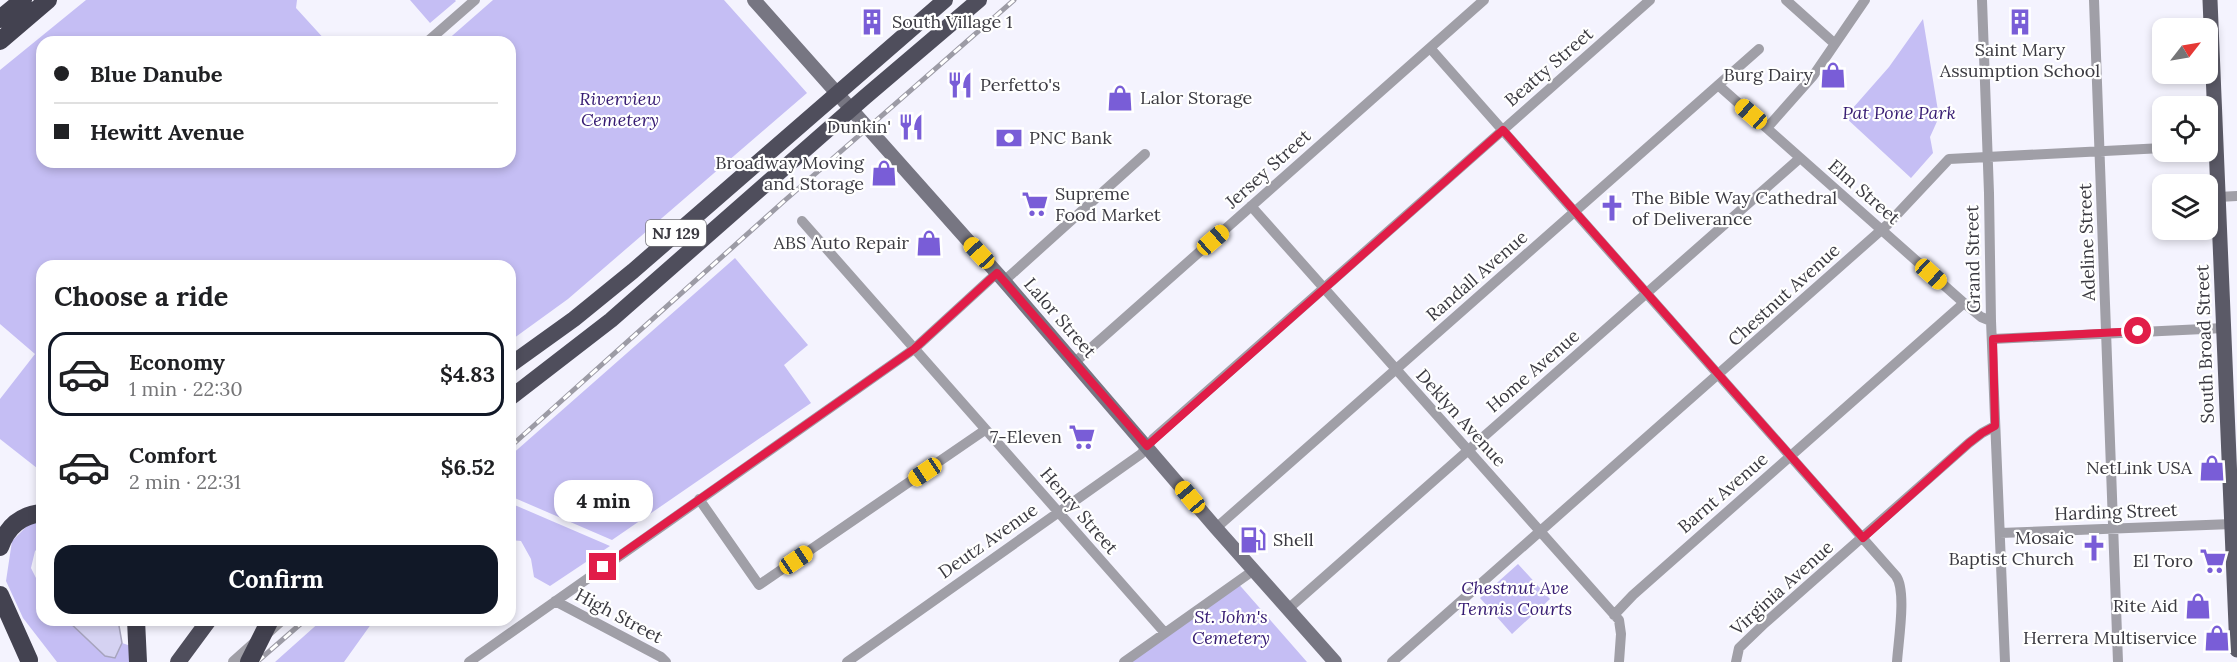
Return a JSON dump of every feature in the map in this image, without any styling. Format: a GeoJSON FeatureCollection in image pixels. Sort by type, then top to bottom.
{"type":"FeatureCollection","features":[{"type":"Feature","properties":{"kind":"highway"},"geometry":{"type":"LineString","coordinates":[[0,19],[24,0]]}},
{"type":"Feature","properties":{"kind":"highway"},"geometry":{"type":"LineString","coordinates":[[0,41],[48,0]]}},
{"type":"Feature","properties":{"kind":"highway","name":"NJ 129"},"geometry":{"type":"LineString","coordinates":[[516,361],[574,319],[633,271],[945,0]]}},
{"type":"Feature","properties":{"kind":"highway","name":"NJ 129"},"geometry":{"type":"LineString","coordinates":[[516,393],[611,320],[979,0]]}},
{"type":"Feature","properties":{"kind":"highway"},"geometry":{"type":"LineString","coordinates":[[0,547],[11,526],[36,514]]}},
{"type":"Feature","properties":{"kind":"highway"},"geometry":{"type":"LineString","coordinates":[[0,596],[30,661]]}},
{"type":"Feature","properties":{"kind":"highway"},"geometry":{"type":"LineString","coordinates":[[136,626],[138,662]]}},
{"type":"Feature","properties":{"kind":"highway"},"geometry":{"type":"LineString","coordinates":[[178,662],[205,626]]}},
{"type":"Feature","properties":{"kind":"highway"},"geometry":{"type":"LineString","coordinates":[[249,662],[267,626]]}},
{"type":"Feature","properties":{"kind":"highway"},"geometry":{"type":"LineString","coordinates":[[0,630],[30,661]]}},
{"type":"Feature","properties":{"kind":"main road","name":"Lalor Street"},"geometry":{"type":"LineString","coordinates":[[754,0],[1001,277],[1216,528],[1335,662]]}},
{"type":"Feature","properties":{"kind":"main road","name":"South Broad Street"},"geometry":{"type":"LineString","coordinates":[[2210,0],[2212,96]]}},
{"type":"Feature","properties":{"kind":"main road","name":"South Broad Street"},"geometry":{"type":"LineString","coordinates":[[2218,197],[2224,328],[2232,386],[2232,524],[2236,576],[2237,650]]}},
{"type":"Feature","properties":{"kind":"street"},"geometry":{"type":"LineString","coordinates":[[434,36],[475,0]]}},
{"type":"Feature","properties":{"kind":"street","name":"Jersey Street"},"geometry":{"type":"LineString","coordinates":[[1074,363],[1484,0]]}},
{"type":"Feature","properties":{"kind":"street","name":"Beatty Street"},"geometry":{"type":"LineString","coordinates":[[1147,446],[1650,0]]}},
{"type":"Feature","properties":{"kind":"street"},"geometry":{"type":"LineString","coordinates":[[1786,0],[1835,44]]}},
{"type":"Feature","properties":{"kind":"street"},"geometry":{"type":"LineString","coordinates":[[1767,128],[1807,84],[1865,0]]}},
{"type":"Feature","properties":{"kind":"street","name":"Grand Street"},"geometry":{"type":"LineString","coordinates":[[1982,0],[1991,321],[2005,662]]}},
{"type":"Feature","properties":{"kind":"street","name":"Adeline Street"},"geometry":{"type":"LineString","coordinates":[[2094,0],[2118,662]]}},
{"type":"Feature","properties":{"kind":"street"},"geometry":{"type":"LineString","coordinates":[[1431,48],[1900,581],[1898,662]]}},
{"type":"Feature","properties":{"kind":"street","name":"Randall Avenue"},"geometry":{"type":"LineString","coordinates":[[1216,528],[1759,49]]}},
{"type":"Feature","properties":{"kind":"street","name":"Elm Street"},"geometry":{"type":"LineString","coordinates":[[1718,85],[1964,303],[1991,321]]}},
{"type":"Feature","properties":{"kind":"street","name":"Chestnut Avenue"},"geometry":{"type":"LineString","coordinates":[[1392,662],[1882,230],[1949,159],[2152,149]]}},
{"type":"Feature","properties":{"kind":"street"},"geometry":{"type":"LineString","coordinates":[[469,662],[914,349],[1145,154]]}},
{"type":"Feature","properties":{"kind":"street","name":"Home Avenue"},"geometry":{"type":"LineString","coordinates":[[1288,609],[1800,158]]}},
{"type":"Feature","properties":{"kind":"street"},"geometry":{"type":"LineString","coordinates":[[2218,197],[2237,196]]}},
{"type":"Feature","properties":{"kind":"street","name":"Deklyn Avenue"},"geometry":{"type":"LineString","coordinates":[[1251,206],[1614,615],[1621,624],[1619,662]]}},
{"type":"Feature","properties":{"kind":"street","name":"Henry Street"},"geometry":{"type":"LineString","coordinates":[[802,221],[1165,633]]}},
{"type":"Feature","properties":{"kind":"street","name":"Barnt Avenue"},"geometry":{"type":"LineString","coordinates":[[1614,615],[1633,594],[1964,303]]}},
{"type":"Feature","properties":{"kind":"street"},"geometry":{"type":"LineString","coordinates":[[1993,339],[2224,328]]}},
{"type":"Feature","properties":{"kind":"street","name":"Virginia Avenue"},"geometry":{"type":"LineString","coordinates":[[1736,662],[1739,648],[1743,643],[1969,443],[1995,426]]}},
{"type":"Feature","properties":{"kind":"street"},"geometry":{"type":"LineString","coordinates":[[699,499],[759,585],[985,430]]}},
{"type":"Feature","properties":{"kind":"street","name":"Deutz Avenue"},"geometry":{"type":"LineString","coordinates":[[847,662],[1141,454],[1147,446]]}},
{"type":"Feature","properties":{"kind":"street","name":"Harding Street"},"geometry":{"type":"LineString","coordinates":[[2000,533],[2232,524]]}},
{"type":"Feature","properties":{"kind":"street"},"geometry":{"type":"LineString","coordinates":[[1124,662],[1254,570]]}},
{"type":"Feature","properties":{"kind":"street","name":"High Street"},"geometry":{"type":"LineString","coordinates":[[555,601],[662,661]]}},
{"type":"Feature","properties":{"kind":"street"},"geometry":{"type":"LineString","coordinates":[[234,662],[274,626]]}},
{"type":"Feature","properties":{"kind":"green space","name":"Riverview Cemetery"},"geometry":{"type":"Polygon","coordinates":[[[86,0],[297,0],[296,8],[322,36],[42,36],[86,0]]]}},
{"type":"Feature","properties":{"kind":"green space"},"geometry":{"type":"Polygon","coordinates":[[[410,0],[455,0],[456,1],[430,23],[410,0]]]}},
{"type":"Feature","properties":{"kind":"green space","name":"Riverview Cemetery"},"geometry":{"type":"Polygon","coordinates":[[[493,0],[724,0],[807,93],[568,299],[516,337],[516,260],[36,260],[36,467],[0,439],[0,399],[35,354],[0,324],[0,70],[36,41],[36,168],[516,168],[516,36],[452,36],[493,0]]]}},
{"type":"Feature","properties":{"kind":"green space","name":"Pat Pone Park"},"geometry":{"type":"Polygon","coordinates":[[[1923,19],[1939,117],[1930,137],[1933,153],[1911,178],[1845,117],[1889,67],[1923,19]]]}},
{"type":"Feature","properties":{"kind":"green space"},"geometry":{"type":"Polygon","coordinates":[[[735,258],[808,345],[784,365],[811,403],[612,540],[516,499],[516,451],[735,258]]]}},
{"type":"Feature","properties":{"kind":"green space"},"geometry":{"type":"Polygon","coordinates":[[[516,506],[610,546],[550,586],[534,577],[531,559],[521,541],[516,541],[516,506]]]}},
{"type":"Feature","properties":{"kind":"green space"},"geometry":{"type":"Polygon","coordinates":[[[36,523],[36,550],[31,568],[36,578],[36,626],[73,626],[105,656],[115,657],[122,643],[131,646],[130,662],[57,662],[23,618],[6,581],[12,541],[28,525],[36,523]]]}},
{"type":"Feature","properties":{"kind":"green space","name":"Chestnut Ave Tennis Courts"},"geometry":{"type":"Polygon","coordinates":[[[1518,564],[1550,599],[1512,634],[1480,598],[1518,564]]]}},
{"type":"Feature","properties":{"kind":"green space","name":"St. John's Cemetery"},"geometry":{"type":"Polygon","coordinates":[[[1236,581],[1307,662],[1120,662],[1236,581]]]}},
{"type":"Feature","properties":{"kind":"green space"},"geometry":{"type":"Polygon","coordinates":[[[315,626],[370,626],[344,662],[275,662],[315,626]]]}},
{"type":"Feature","properties":{"kind":"shaded area"},"geometry":{"type":"Polygon","coordinates":[[[73,626],[119,626],[122,643],[115,658],[105,656],[73,626]]]}},
{"type":"Feature","properties":{"kind":"railway"},"geometry":{"type":"LineString","coordinates":[[516,442],[783,202],[1014,0]]}},
{"type":"Feature","properties":{"kind":"railway"},"geometry":{"type":"LineString","coordinates":[[257,662],[298,626]]}},
{"type":"Feature","properties":{"kind":"place","name":"South Village 1"},"geometry":{"type":"Point","coordinates":[872,22]}},
{"type":"Feature","properties":{"kind":"place","name":"Saint Mary Assumption School"},"geometry":{"type":"Point","coordinates":[2020,22]}},
{"type":"Feature","properties":{"kind":"place","name":"Burg Dairy"},"geometry":{"type":"Point","coordinates":[1833,75]}},
{"type":"Feature","properties":{"kind":"place","name":"Perfetto's"},"geometry":{"type":"Point","coordinates":[960,85]}},
{"type":"Feature","properties":{"kind":"place","name":"Lalor Storage"},"geometry":{"type":"Point","coordinates":[1120,98]}},
{"type":"Feature","properties":{"kind":"place","name":"Dunkin'"},"geometry":{"type":"Point","coordinates":[911,127]}},
{"type":"Feature","properties":{"kind":"place","name":"PNC Bank"},"geometry":{"type":"Point","coordinates":[1009,138]}},
{"type":"Feature","properties":{"kind":"place","name":"Broadway Moving and Storage"},"geometry":{"type":"Point","coordinates":[884,173]}},
{"type":"Feature","properties":{"kind":"place","name":"Supreme Food Market"},"geometry":{"type":"Point","coordinates":[1035,204]}},
{"type":"Feature","properties":{"kind":"place","name":"The Bible Way Cathedral of Deliverance"},"geometry":{"type":"Point","coordinates":[1612,208]}},
{"type":"Feature","properties":{"kind":"place","name":"ABS Auto Repair"},"geometry":{"type":"Point","coordinates":[929,243]}},
{"type":"Feature","properties":{"kind":"place","name":"7-Eleven"},"geometry":{"type":"Point","coordinates":[1082,437]}},
{"type":"Feature","properties":{"kind":"place","name":"NetLink USA"},"geometry":{"type":"Point","coordinates":[2212,468]}},
{"type":"Feature","properties":{"kind":"place","name":"Shell"},"geometry":{"type":"Point","coordinates":[1253,540]}},
{"type":"Feature","properties":{"kind":"place","name":"Mosaic Baptist Church"},"geometry":{"type":"Point","coordinates":[2094,548]}},
{"type":"Feature","properties":{"kind":"place","name":"El Toro"},"geometry":{"type":"Point","coordinates":[2213,561]}},
{"type":"Feature","properties":{"kind":"place","name":"Rite Aid"},"geometry":{"type":"Point","coordinates":[2198,606]}},
{"type":"Feature","properties":{"kind":"place","name":"Herrera Multiservice"},"geometry":{"type":"Point","coordinates":[2217,638]}},
{"type":"Feature","properties":{"kind":"route"},"geometry":{"type":"LineString","coordinates":[[603,567],[914,349],[997,273],[1147,446],[1503,130],[1863,538],[1969,443],[1995,426],[1993,339],[2138,331]]}}]}
